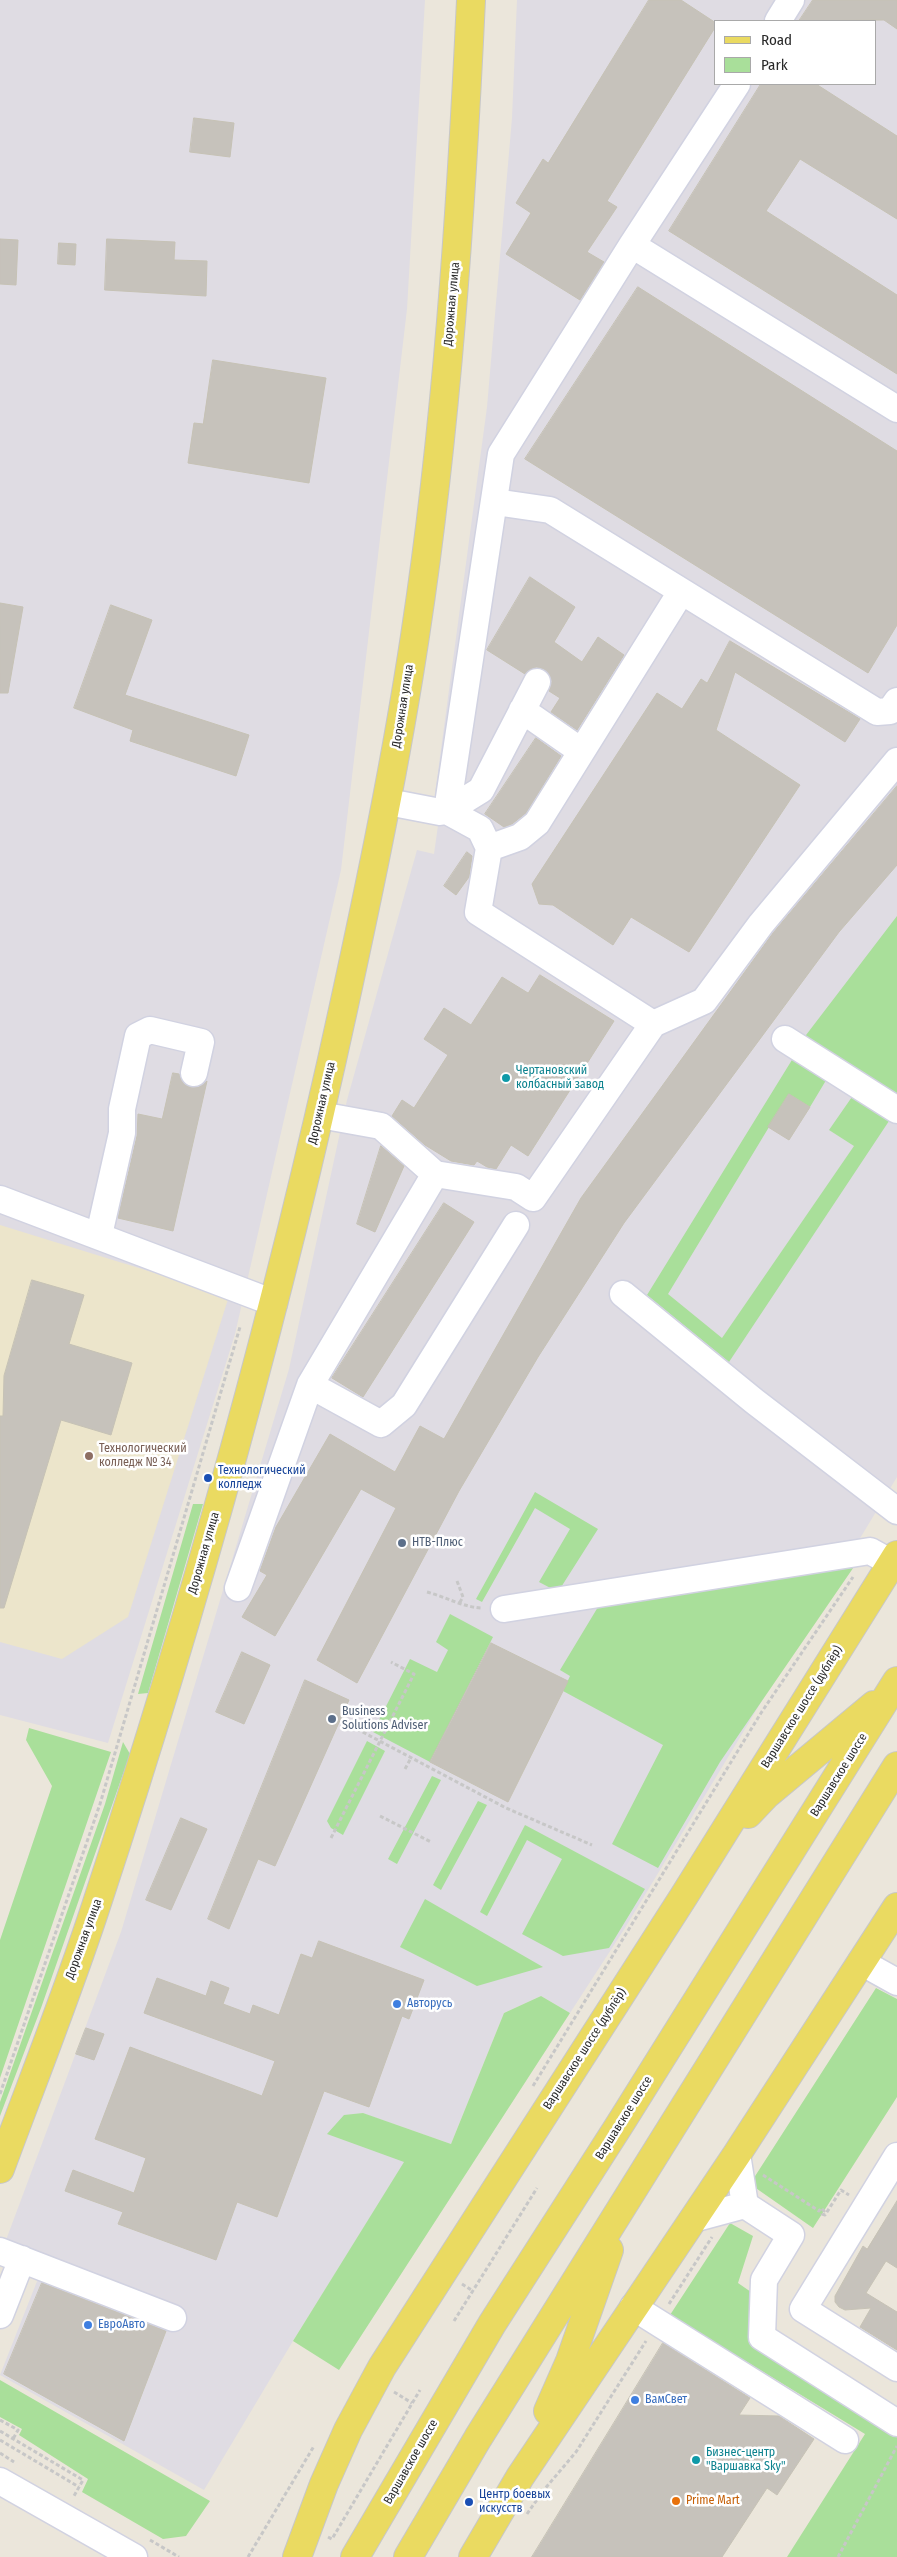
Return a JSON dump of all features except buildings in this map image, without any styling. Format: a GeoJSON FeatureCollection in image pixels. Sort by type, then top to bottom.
{"type":"FeatureCollection","features":[{"type":"Feature","properties":{"kind":"main road","name":"Дорожная улица"},"geometry":{"type":"LineString","coordinates":[[0,2169],[95,1911],[150,1737],[219,1503],[274,1303],[320,1114],[388,802],[416,632],[450,327],[465,130],[471,0]]}},
{"type":"Feature","properties":{"kind":"main road","name":"Варшавское шоссе (дублёр)"},"geometry":{"type":"LineString","coordinates":[[298,2557],[344,2439],[382,2367],[684,1896],[886,1556]]}},
{"type":"Feature","properties":{"kind":"main road"},"geometry":{"type":"LineString","coordinates":[[684,1896],[734,1829],[766,1794],[895,1685]]}},
{"type":"Feature","properties":{"kind":"main road","name":"Варшавское шоссе"},"geometry":{"type":"LineString","coordinates":[[355,2557],[492,2324],[620,2124],[895,1685]]}},
{"type":"Feature","properties":{"kind":"main road"},"geometry":{"type":"LineString","coordinates":[[408,2557],[478,2438],[897,1766]]}},
{"type":"Feature","properties":{"kind":"main road"},"geometry":{"type":"LineString","coordinates":[[474,2557],[520,2477],[633,2306],[693,2219],[746,2162],[861,1962],[897,1906]]}},
{"type":"Feature","properties":{"kind":"main road"},"geometry":{"type":"LineString","coordinates":[[520,2477],[570,2361],[625,2202]]}},
{"type":"Feature","properties":{"kind":"street"},"geometry":{"type":"LineString","coordinates":[[779,20],[791,0]]}},
{"type":"Feature","properties":{"kind":"street"},"geometry":{"type":"LineString","coordinates":[[447,811],[501,454],[632,245],[736,85]]}},
{"type":"Feature","properties":{"kind":"street"},"geometry":{"type":"LineString","coordinates":[[632,245],[897,409]]}},
{"type":"Feature","properties":{"kind":"street"},"geometry":{"type":"LineString","coordinates":[[495,502],[550,510],[877,712],[890,711],[897,701]]}},
{"type":"Feature","properties":{"kind":"street"},"geometry":{"type":"LineString","coordinates":[[489,848],[520,837],[537,823],[681,592]]}},
{"type":"Feature","properties":{"kind":"street"},"geometry":{"type":"LineString","coordinates":[[388,802],[440,812],[447,811],[481,790],[516,748],[522,710],[536,682]]}},
{"type":"Feature","properties":{"kind":"street"},"geometry":{"type":"LineString","coordinates":[[522,710],[581,751]]}},
{"type":"Feature","properties":{"kind":"street"},"geometry":{"type":"LineString","coordinates":[[320,1114],[381,1126],[435,1174],[516,1187],[533,1198],[653,1024],[704,1000],[761,924],[897,761]]}},
{"type":"Feature","properties":{"kind":"street"},"geometry":{"type":"LineString","coordinates":[[447,811],[480,828],[489,848],[478,912],[653,1024]]}},
{"type":"Feature","properties":{"kind":"street"},"geometry":{"type":"LineString","coordinates":[[99,1235],[122,1134],[122,1109],[138,1036],[150,1030],[201,1042],[194,1073]]}},
{"type":"Feature","properties":{"kind":"street"},"geometry":{"type":"LineString","coordinates":[[785,1039],[897,1110]]}},
{"type":"Feature","properties":{"kind":"street"},"geometry":{"type":"LineString","coordinates":[[238,1588],[310,1385],[435,1174]]}},
{"type":"Feature","properties":{"kind":"street"},"geometry":{"type":"LineString","coordinates":[[0,1199],[274,1303]]}},
{"type":"Feature","properties":{"kind":"street"},"geometry":{"type":"LineString","coordinates":[[310,1385],[381,1424],[404,1406],[516,1225]]}},
{"type":"Feature","properties":{"kind":"street"},"geometry":{"type":"LineString","coordinates":[[623,1294],[754,1401],[897,1511]]}},
{"type":"Feature","properties":{"kind":"street"},"geometry":{"type":"LineString","coordinates":[[504,1609],[886,1556]]}},
{"type":"Feature","properties":{"kind":"street"},"geometry":{"type":"LineString","coordinates":[[861,1962],[897,1982]]}},
{"type":"Feature","properties":{"kind":"street"},"geometry":{"type":"LineString","coordinates":[[897,2156],[802,2309],[897,2368]]}},
{"type":"Feature","properties":{"kind":"street"},"geometry":{"type":"LineString","coordinates":[[744,2205],[746,2162]]}},
{"type":"Feature","properties":{"kind":"street"},"geometry":{"type":"LineString","coordinates":[[693,2219],[744,2205],[790,2235],[764,2280],[762,2337],[897,2423]]}},
{"type":"Feature","properties":{"kind":"street"},"geometry":{"type":"LineString","coordinates":[[0,2315],[11,2255],[173,2318]]}},
{"type":"Feature","properties":{"kind":"street"},"geometry":{"type":"LineString","coordinates":[[633,2306],[845,2440]]}},
{"type":"Feature","properties":{"kind":"street"},"geometry":{"type":"LineString","coordinates":[[0,2482],[134,2557]]}},
{"type":"Feature","properties":{"kind":"path"},"geometry":{"type":"LineString","coordinates":[[0,2094],[100,1804],[240,1326]]}},
{"type":"Feature","properties":{"kind":"path"},"geometry":{"type":"LineString","coordinates":[[529,2092],[761,1713],[886,1556]]}},
{"type":"Feature","properties":{"kind":"path"},"geometry":{"type":"LineString","coordinates":[[457,1581],[463,1597],[460,1602]]}},
{"type":"Feature","properties":{"kind":"path"},"geometry":{"type":"LineString","coordinates":[[427,1592],[460,1602],[472,1608]]}},
{"type":"Feature","properties":{"kind":"path"},"geometry":{"type":"LineString","coordinates":[[331,1838],[414,1674],[391,1662]]}},
{"type":"Feature","properties":{"kind":"path"},"geometry":{"type":"LineString","coordinates":[[357,1729],[506,1808],[592,1845]]}},
{"type":"Feature","properties":{"kind":"path"},"geometry":{"type":"LineString","coordinates":[[405,1769],[411,1758]]}},
{"type":"Feature","properties":{"kind":"path"},"geometry":{"type":"LineString","coordinates":[[380,1816],[431,1842]]}},
{"type":"Feature","properties":{"kind":"path"},"geometry":{"type":"LineString","coordinates":[[746,2162],[819,2211],[821,2208],[824,2211],[822,2214]]}},
{"type":"Feature","properties":{"kind":"path"},"geometry":{"type":"LineString","coordinates":[[454,2321],[537,2188]]}},
{"type":"Feature","properties":{"kind":"path"},"geometry":{"type":"LineString","coordinates":[[458,2282],[473,2291]]}},
{"type":"Feature","properties":{"kind":"path"},"geometry":{"type":"LineString","coordinates":[[390,2389],[412,2403]]}},
{"type":"Feature","properties":{"kind":"path"},"geometry":{"type":"LineString","coordinates":[[332,2539],[420,2390]]}},
{"type":"Feature","properties":{"kind":"path"},"geometry":{"type":"LineString","coordinates":[[0,2420],[18,2430],[13,2439]]}},
{"type":"Feature","properties":{"kind":"path"},"geometry":{"type":"LineString","coordinates":[[0,2431],[83,2480],[74,2496]]}},
{"type":"Feature","properties":{"kind":"path"},"geometry":{"type":"LineString","coordinates":[[0,2440],[78,2487]]}},
{"type":"Feature","properties":{"kind":"path"},"geometry":{"type":"LineString","coordinates":[[248,2557],[315,2445]]}},
{"type":"Feature","properties":{"kind":"path"},"geometry":{"type":"LineString","coordinates":[[838,2557],[897,2446]]}},
{"type":"Feature","properties":{"kind":"shaded area"},"geometry":{"type":"Polygon","coordinates":[[[0,0],[425,0],[407,309],[341,870],[235,1334],[108,1743],[0,1715],[0,0]]]}},
{"type":"Feature","properties":{"kind":"shaded area"},"geometry":{"type":"Polygon","coordinates":[[[517,0],[897,0],[897,1477],[625,1928],[570,2013],[541,1996],[504,2013],[451,2144],[362,2113],[328,2134],[405,2162],[293,2341],[204,2490],[0,2375],[47,2256],[6,2240],[121,1932],[289,1369],[347,1100],[417,850],[434,854],[441,804],[435,794],[487,407],[512,118],[517,0]]]}},
{"type":"Feature","properties":{"kind":"shaded area","name":"Технологический колледж № 34"},"geometry":{"type":"Polygon","coordinates":[[[0,1225],[229,1296],[128,1617],[62,1659],[0,1642],[0,1225]]]}},
{"type":"Feature","properties":{"kind":"green space"},"geometry":{"type":"Polygon","coordinates":[[[897,916],[897,1099],[803,1039],[897,916]]]}},
{"type":"Feature","properties":{"kind":"green space"},"geometry":{"type":"Polygon","coordinates":[[[795,1055],[828,1077],[810,1107],[789,1094],[668,1294],[722,1338],[854,1146],[829,1130],[854,1094],[891,1118],[729,1362],[647,1295],[795,1055]]]}},
{"type":"Feature","properties":{"kind":"green space"},"geometry":{"type":"Polygon","coordinates":[[[535,1492],[598,1529],[558,1592],[539,1582],[570,1529],[535,1508],[482,1602],[476,1599],[535,1492]]]}},
{"type":"Feature","properties":{"kind":"green space"},"geometry":{"type":"Polygon","coordinates":[[[193,1504],[203,1504],[148,1693],[138,1694],[193,1504]]]}},
{"type":"Feature","properties":{"kind":"green space"},"geometry":{"type":"Polygon","coordinates":[[[860,1558],[720,1762],[658,1868],[612,1844],[663,1745],[563,1691],[570,1676],[560,1670],[598,1607],[860,1558]]]}},
{"type":"Feature","properties":{"kind":"green space"},"geometry":{"type":"Polygon","coordinates":[[[450,1614],[493,1637],[430,1762],[373,1732],[410,1659],[437,1672],[448,1650],[436,1642],[450,1614]]]}},
{"type":"Feature","properties":{"kind":"green space"},"geometry":{"type":"Polygon","coordinates":[[[29,1728],[111,1752],[0,2078],[0,1940],[52,1786],[26,1740],[29,1728]]]}},
{"type":"Feature","properties":{"kind":"green space"},"geometry":{"type":"Polygon","coordinates":[[[367,1741],[385,1751],[343,1835],[331,1828],[327,1821],[367,1741]]]}},
{"type":"Feature","properties":{"kind":"green space"},"geometry":{"type":"Polygon","coordinates":[[[123,1742],[130,1754],[41,2008],[0,2116],[0,2102],[105,1804],[123,1742]]]}},
{"type":"Feature","properties":{"kind":"green space"},"geometry":{"type":"Polygon","coordinates":[[[432,1776],[441,1780],[397,1864],[388,1859],[432,1776]]]}},
{"type":"Feature","properties":{"kind":"green space"},"geometry":{"type":"Polygon","coordinates":[[[478,1801],[487,1805],[441,1890],[433,1885],[478,1801]]]}},
{"type":"Feature","properties":{"kind":"green space"},"geometry":{"type":"Polygon","coordinates":[[[525,1825],[645,1889],[609,1948],[563,1956],[522,1934],[562,1859],[527,1840],[487,1916],[480,1912],[525,1825]]]}},
{"type":"Feature","properties":{"kind":"green space"},"geometry":{"type":"Polygon","coordinates":[[[425,1899],[543,1967],[477,1986],[400,1947],[425,1899]]]}},
{"type":"Feature","properties":{"kind":"green space"},"geometry":{"type":"Polygon","coordinates":[[[876,1988],[897,1999],[897,2097],[813,2228],[750,2184],[876,1988]]]}},
{"type":"Feature","properties":{"kind":"green space"},"geometry":{"type":"Polygon","coordinates":[[[541,1996],[570,2013],[339,2370],[293,2341],[404,2162],[327,2134],[344,2115],[363,2113],[451,2144],[504,2013],[541,1996]]]}},
{"type":"Feature","properties":{"kind":"green space"},"geometry":{"type":"Polygon","coordinates":[[[730,2223],[753,2236],[738,2283],[751,2292],[749,2340],[897,2433],[897,2557],[787,2557],[865,2434],[670,2315],[730,2223]]]}},
{"type":"Feature","properties":{"kind":"green space"},"geometry":{"type":"Polygon","coordinates":[[[0,2380],[210,2501],[186,2536],[163,2539],[82,2492],[88,2479],[19,2435],[22,2429],[0,2417],[0,2380]]]}},
{"type":"Feature","properties":{"kind":"place","name":"Чертановский колбасный завод"},"geometry":{"type":"Point","coordinates":[506,1078]}},
{"type":"Feature","properties":{"kind":"place","name":"Технологический колледж № 34"},"geometry":{"type":"Point","coordinates":[89,1456]}},
{"type":"Feature","properties":{"kind":"place","name":"Технологический колледж"},"geometry":{"type":"Point","coordinates":[208,1478]}},
{"type":"Feature","properties":{"kind":"place","name":"НТВ-Плюс"},"geometry":{"type":"Point","coordinates":[402,1543]}},
{"type":"Feature","properties":{"kind":"place","name":"Business Solutions Adviser"},"geometry":{"type":"Point","coordinates":[332,1719]}},
{"type":"Feature","properties":{"kind":"place","name":"Авторусь"},"geometry":{"type":"Point","coordinates":[397,2004]}},
{"type":"Feature","properties":{"kind":"place","name":"ЕвроАвто"},"geometry":{"type":"Point","coordinates":[88,2325]}},
{"type":"Feature","properties":{"kind":"place","name":"ВамСвет"},"geometry":{"type":"Point","coordinates":[635,2400]}},
{"type":"Feature","properties":{"kind":"place","name":"Бизнес-центр \"Варшавка Sky\""},"geometry":{"type":"Point","coordinates":[696,2460]}},
{"type":"Feature","properties":{"kind":"place","name":"Prime Mart"},"geometry":{"type":"Point","coordinates":[676,2501]}},
{"type":"Feature","properties":{"kind":"place","name":"Центр боевых искусств"},"geometry":{"type":"Point","coordinates":[469,2502]}}]}
